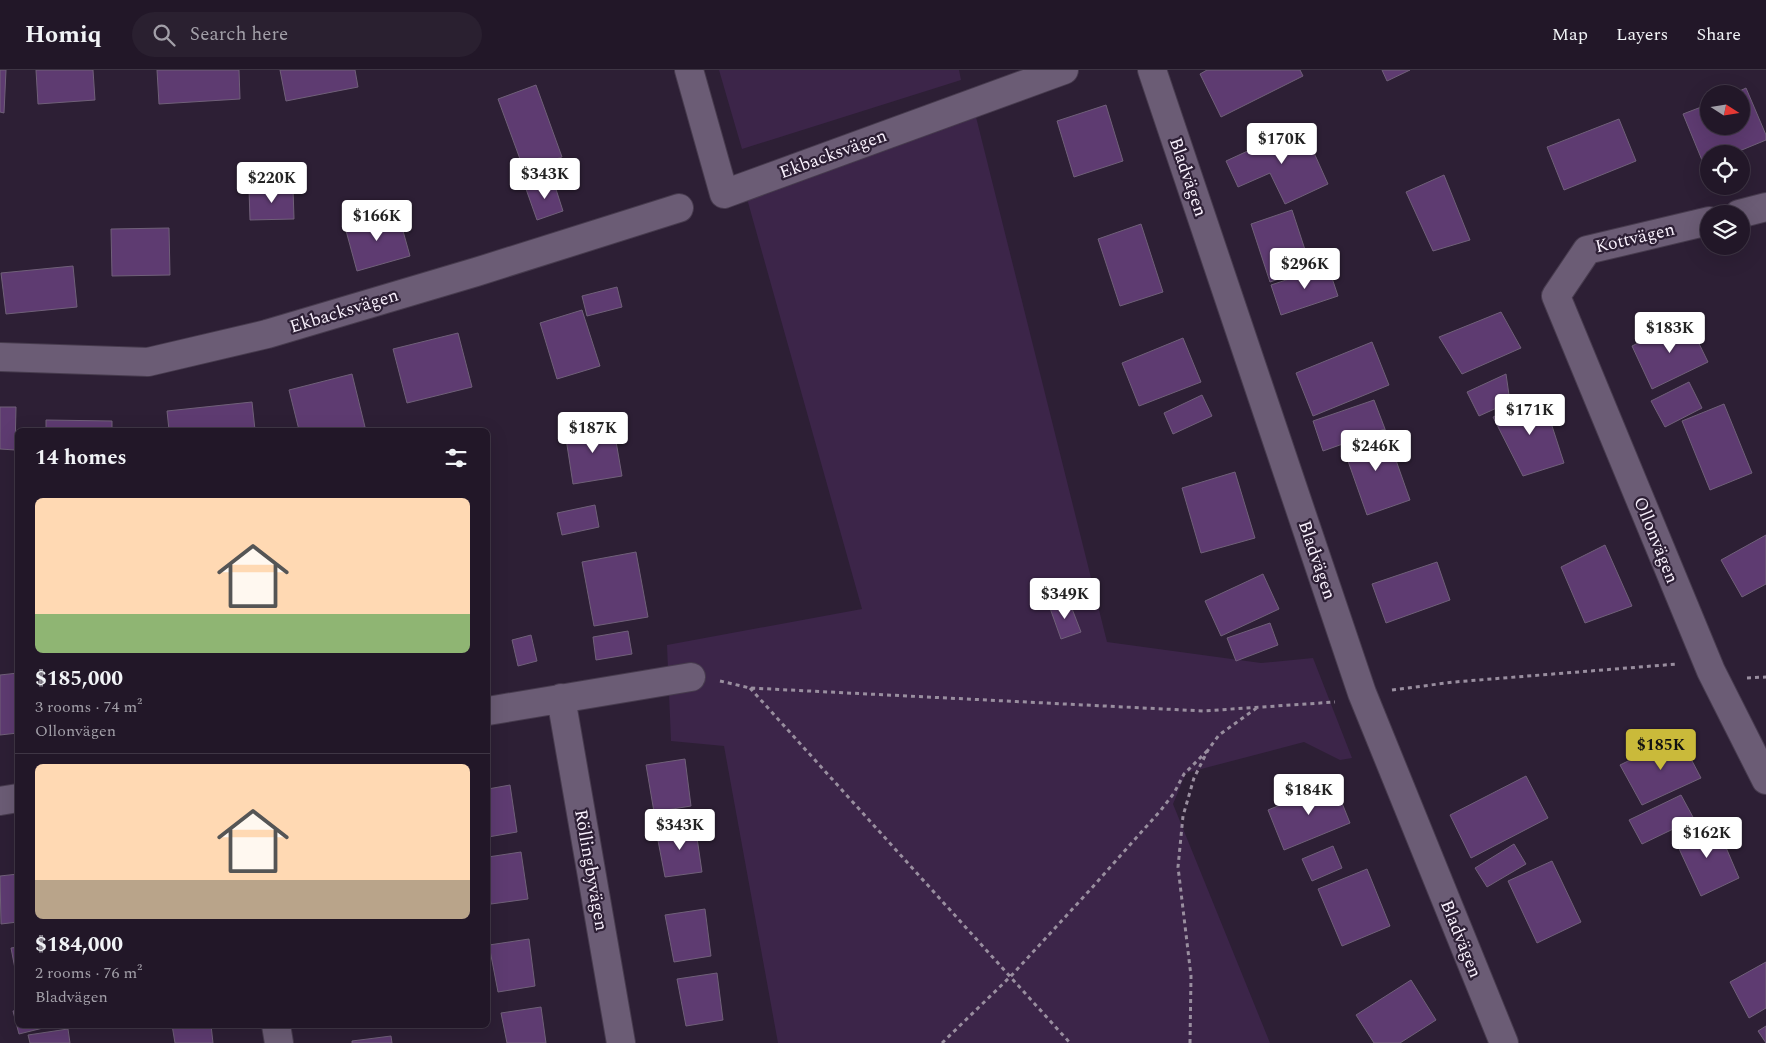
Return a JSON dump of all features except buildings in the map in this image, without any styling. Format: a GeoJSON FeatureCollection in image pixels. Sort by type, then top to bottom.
{"type":"FeatureCollection","features":[{"type":"Feature","properties":{"kind":"street","name":"Ekbacksvägen"},"geometry":{"type":"LineString","coordinates":[[689,70],[724,194],[1064,70]]}},
{"type":"Feature","properties":{"kind":"street","name":"Bladvägen"},"geometry":{"type":"LineString","coordinates":[[1152,70],[1362,694],[1504,1043]]}},
{"type":"Feature","properties":{"kind":"street"},"geometry":{"type":"LineString","coordinates":[[1750,211],[1766,207]]}},
{"type":"Feature","properties":{"kind":"street","name":"Ekbacksvägen"},"geometry":{"type":"LineString","coordinates":[[0,357],[148,362],[267,334],[476,272],[679,208]]}},
{"type":"Feature","properties":{"kind":"street","name":"Kottvägen"},"geometry":{"type":"LineString","coordinates":[[1556,296],[1587,250],[1700,223]]}},
{"type":"Feature","properties":{"kind":"street","name":"Ollonvägen"},"geometry":{"type":"LineString","coordinates":[[1556,296],[1711,671],[1766,780]]}},
{"type":"Feature","properties":{"kind":"street"},"geometry":{"type":"LineString","coordinates":[[490,711],[691,677]]}},
{"type":"Feature","properties":{"kind":"street","name":"Röllingbyvägen"},"geometry":{"type":"LineString","coordinates":[[561,698],[620,1043]]}},
{"type":"Feature","properties":{"kind":"street"},"geometry":{"type":"LineString","coordinates":[[0,801],[15,798]]}},
{"type":"Feature","properties":{"kind":"street"},"geometry":{"type":"LineString","coordinates":[[276,1028],[279,1043]]}},
{"type":"Feature","properties":{"kind":"path"},"geometry":{"type":"LineString","coordinates":[[1070,1043],[750,688],[1203,711],[1339,701],[1362,694],[1454,682],[1679,664],[1744,678],[1766,677]]}},
{"type":"Feature","properties":{"kind":"path"},"geometry":{"type":"LineString","coordinates":[[1190,1043],[1190,976],[1178,867],[1183,816],[1194,778],[1208,750],[1219,734],[1259,706]]}},
{"type":"Feature","properties":{"kind":"path"},"geometry":{"type":"LineString","coordinates":[[942,1043],[1011,976],[1162,810],[1184,774],[1208,750]]}},
{"type":"Feature","properties":{"kind":"shaded area"},"geometry":{"type":"Polygon","coordinates":[[[719,70],[959,70],[961,80],[742,149],[719,70]]]}},
{"type":"Feature","properties":{"kind":"shaded area"},"geometry":{"type":"Polygon","coordinates":[[[976,117],[1107,642],[1261,663],[1313,658],[1352,758],[1340,760],[1304,742],[1186,773],[1173,804],[1270,1043],[778,1043],[724,746],[671,741],[667,645],[862,609],[746,195],[976,117]]]}}]}
